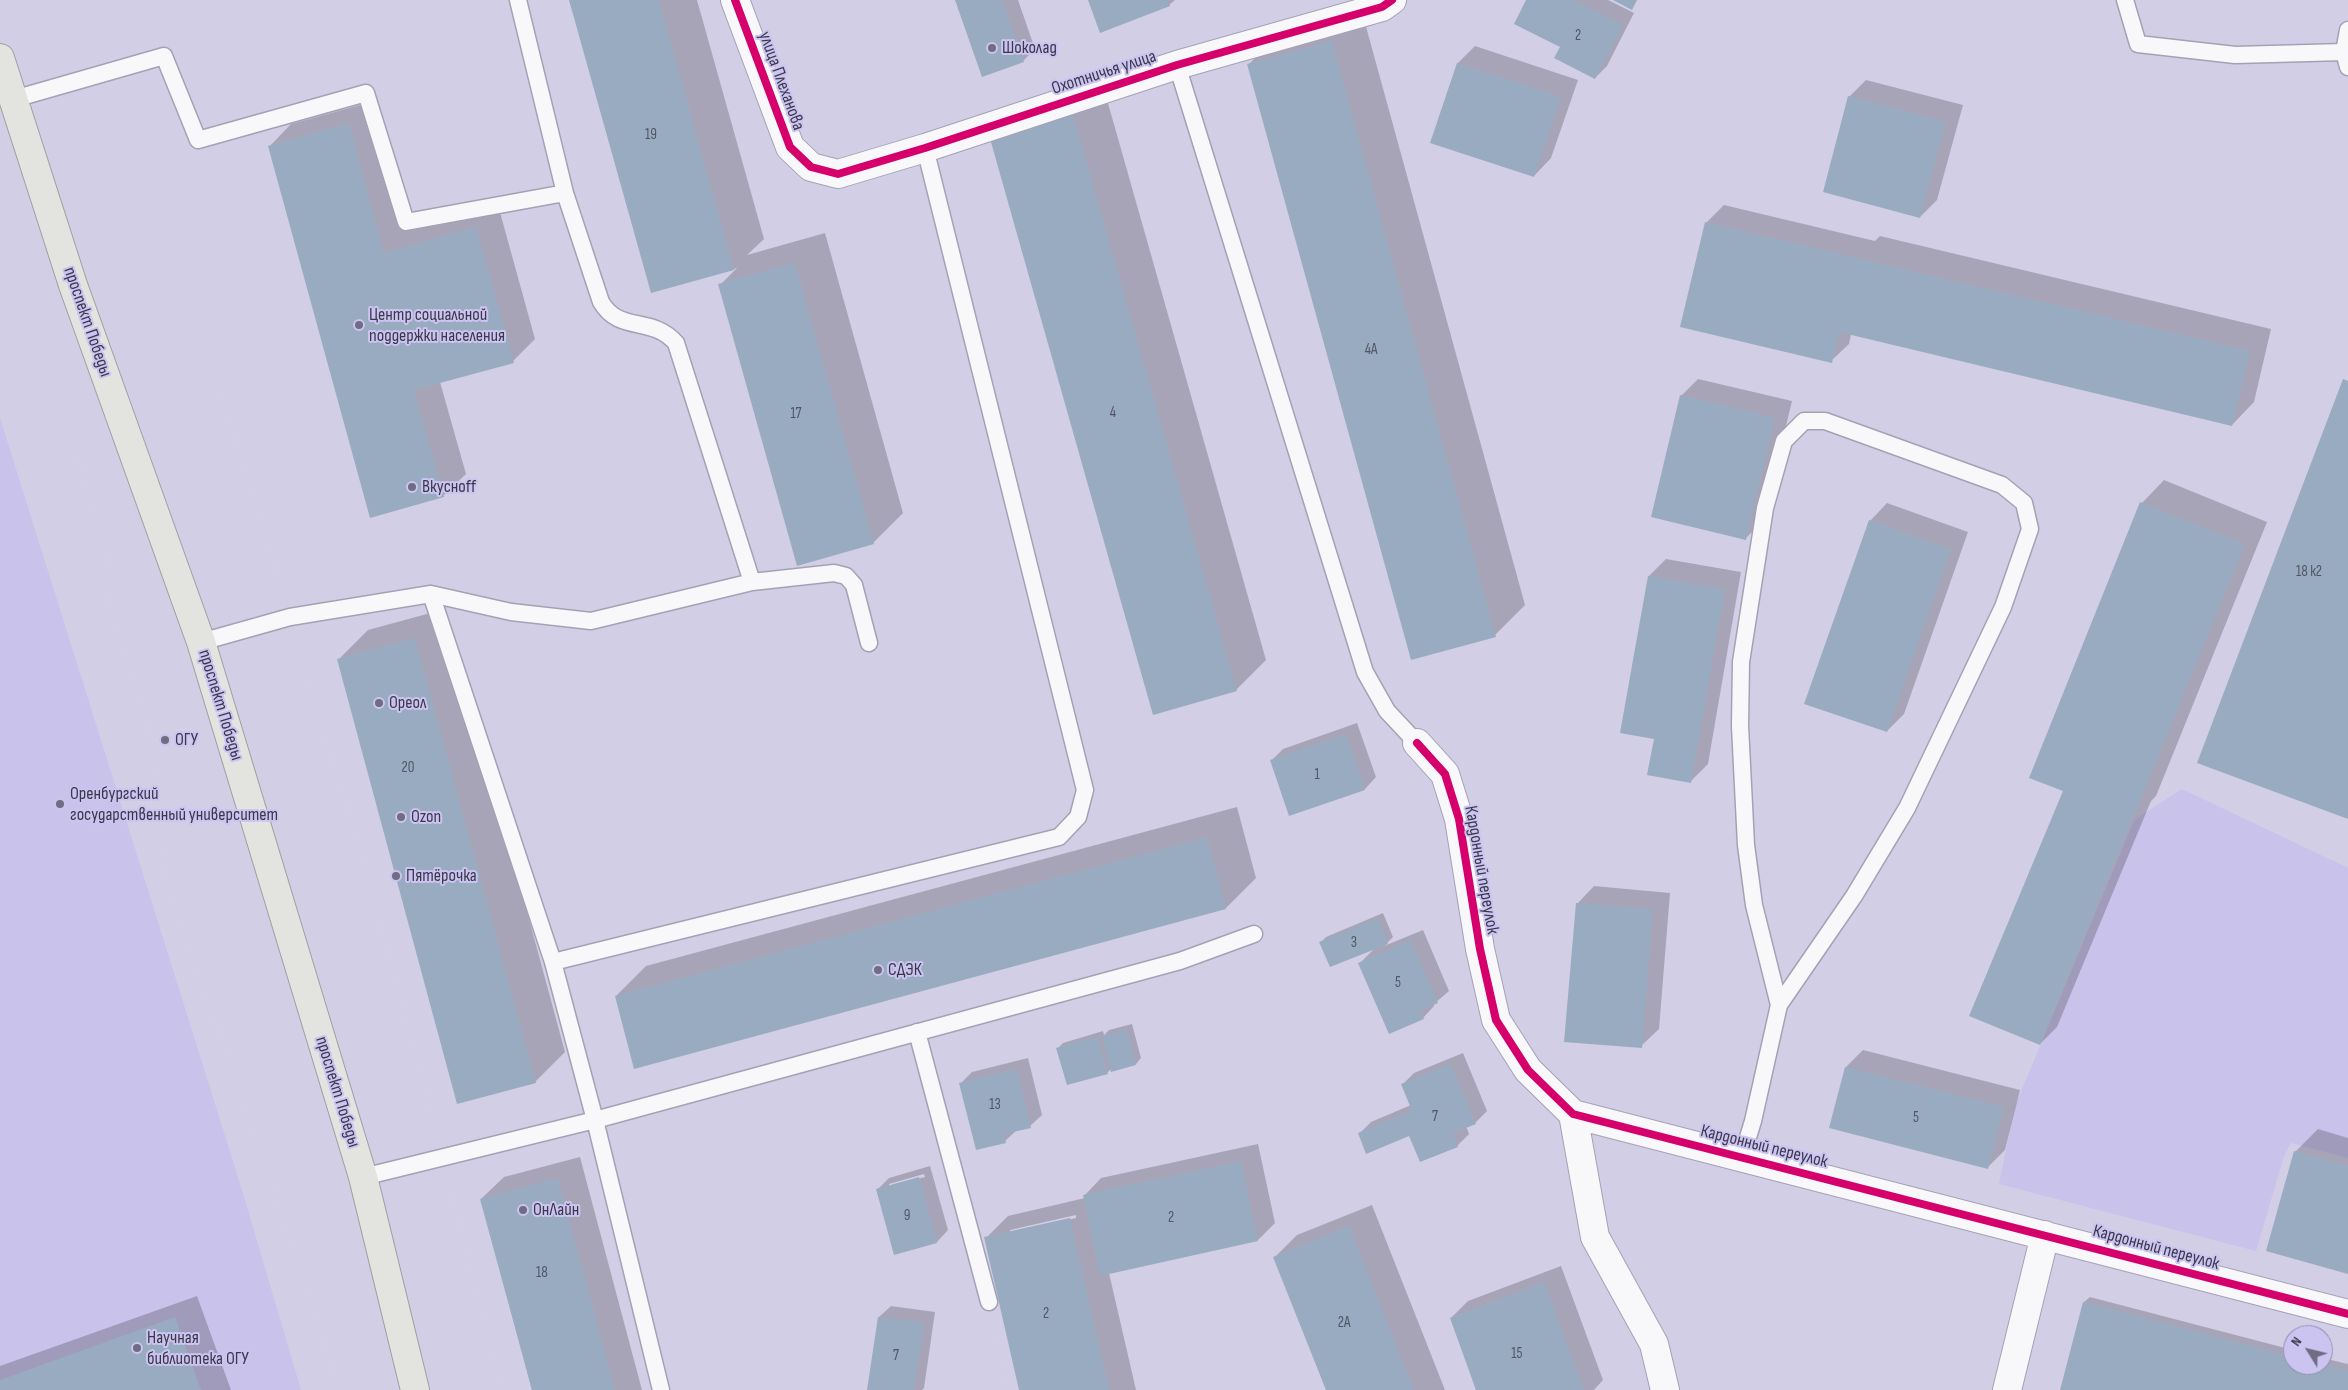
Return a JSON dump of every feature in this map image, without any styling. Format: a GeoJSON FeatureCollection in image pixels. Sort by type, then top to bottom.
{"type":"FeatureCollection","features":[{"type":"Feature","properties":{"kind":"main road","name":"проспект Победы"},"geometry":{"type":"LineString","coordinates":[[0,58],[73,286],[201,642],[363,1177],[415,1390]]}},
{"type":"Feature","properties":{"kind":"street","name":"улица Плеханова"},"geometry":{"type":"LineString","coordinates":[[735,0],[790,148],[811,167],[838,174]]}},
{"type":"Feature","properties":{"kind":"street","name":"Охотничья улица"},"geometry":{"type":"LineString","coordinates":[[838,174],[925,148],[1177,64],[1385,2]]}},
{"type":"Feature","properties":{"kind":"street","name":"Кардонный переулок"},"geometry":{"type":"LineString","coordinates":[[1417,743],[1445,774],[1460,819],[1480,950],[1496,1020],[1528,1070],[1573,1114],[1742,1156],[2348,1314]]}},
{"type":"Feature","properties":{"kind":"street"},"geometry":{"type":"LineString","coordinates":[[1573,1114],[1595,1237],[1654,1344],[1665,1390]]}},
{"type":"Feature","properties":{"kind":"street"},"geometry":{"type":"LineString","coordinates":[[2007,1390],[2045,1235]]}},
{"type":"Feature","properties":{"kind":"lane"},"geometry":{"type":"LineString","coordinates":[[518,0],[565,193],[601,302],[608,313],[618,320],[658,328],[669,335],[676,344],[752,582]]}},
{"type":"Feature","properties":{"kind":"lane"},"geometry":{"type":"LineString","coordinates":[[2126,0],[2138,44],[2235,55],[2346,60],[2348,30]]}},
{"type":"Feature","properties":{"kind":"lane"},"geometry":{"type":"LineString","coordinates":[[14,99],[164,56],[198,140],[366,93],[406,222],[565,193]]}},
{"type":"Feature","properties":{"kind":"lane"},"geometry":{"type":"LineString","coordinates":[[1177,64],[1364,672],[1388,711],[1417,743]]}},
{"type":"Feature","properties":{"kind":"lane"},"geometry":{"type":"LineString","coordinates":[[552,962],[1059,837],[1078,817],[1085,790],[925,148]]}},
{"type":"Feature","properties":{"kind":"lane"},"geometry":{"type":"LineString","coordinates":[[1742,1156],[1753,1121],[1779,1005],[1854,896],[1907,808],[2003,607],[2030,529],[2024,503],[2002,485],[1825,421],[1804,421],[1784,441],[1765,508],[1740,662],[1740,726],[1746,845],[1754,904],[1779,1005]]}},
{"type":"Feature","properties":{"kind":"lane"},"geometry":{"type":"LineString","coordinates":[[201,642],[290,617],[431,594],[511,612],[591,621],[752,582],[834,573],[846,576],[854,585],[869,642]]}},
{"type":"Feature","properties":{"kind":"lane"},"geometry":{"type":"LineString","coordinates":[[431,594],[552,962],[595,1120],[661,1390]]}},
{"type":"Feature","properties":{"kind":"lane"},"geometry":{"type":"LineString","coordinates":[[363,1177],[595,1120],[1180,961],[1254,934]]}},
{"type":"Feature","properties":{"kind":"lane"},"geometry":{"type":"LineString","coordinates":[[917,1032],[989,1302]]}},
{"type":"Feature","properties":{"kind":"path"},"geometry":{"type":"LineString","coordinates":[[219,389],[290,617],[366,878],[443,1157],[500,1390]]}},
{"type":"Feature","properties":{"kind":"path"},"geometry":{"type":"LineString","coordinates":[[69,438],[90,495],[108,555],[107,600],[150,732],[165,884],[261,1152],[339,1390]]}},
{"type":"Feature","properties":{"kind":"path"},"geometry":{"type":"LineString","coordinates":[[989,1302],[1007,1390]]}},
{"type":"Feature","properties":{"kind":"shaded area","name":"Оренбургский государственный университет"},"geometry":{"type":"Polygon","coordinates":[[[0,418],[242,1190],[301,1390],[0,1390],[0,418]]]}},
{"type":"Feature","properties":{"kind":"shaded area"},"geometry":{"type":"Polygon","coordinates":[[[2182,789],[2348,868],[2348,1158],[2291,1143],[2284,1156],[2256,1251],[1999,1184],[2015,1106],[2134,820],[2182,789]]]}},
{"type":"Feature","properties":{"kind":"building"},"geometry":{"type":"Polygon","coordinates":[[[569,0],[659,0],[734,270],[651,293],[569,0]]]}},
{"type":"Feature","properties":{"kind":"building"},"geometry":{"type":"Polygon","coordinates":[[[955,0],[1002,0],[1024,62],[982,77],[955,0]]]}},
{"type":"Feature","properties":{"kind":"building"},"geometry":{"type":"Polygon","coordinates":[[[1088,0],[1168,0],[1170,6],[1100,33],[1088,0]]]}},
{"type":"Feature","properties":{"kind":"building"},"geometry":{"type":"Polygon","coordinates":[[[1526,0],[1574,0],[1623,25],[1595,79],[1554,58],[1560,47],[1514,24],[1526,0]]]}},
{"type":"Feature","properties":{"kind":"building"},"geometry":{"type":"Polygon","coordinates":[[[1613,0],[1637,0],[1632,10],[1613,0]]]}},
{"type":"Feature","properties":{"kind":"building"},"geometry":{"type":"Polygon","coordinates":[[[1332,41],[1496,637],[1411,660],[1247,64],[1332,41]]]}},
{"type":"Feature","properties":{"kind":"building"},"geometry":{"type":"Polygon","coordinates":[[[1457,63],[1561,97],[1534,177],[1430,143],[1457,63]]]}},
{"type":"Feature","properties":{"kind":"building"},"geometry":{"type":"Polygon","coordinates":[[[1848,96],[1946,122],[1920,218],[1823,192],[1848,96]]]}},
{"type":"Feature","properties":{"kind":"building"},"geometry":{"type":"Polygon","coordinates":[[[1072,111],[1237,691],[1153,715],[989,135],[1072,111]]]}},
{"type":"Feature","properties":{"kind":"building"},"geometry":{"type":"Polygon","coordinates":[[[349,123],[384,253],[476,227],[514,363],[414,390],[444,497],[370,518],[268,146],[349,123]]]}},
{"type":"Feature","properties":{"kind":"building"},"geometry":{"type":"Polygon","coordinates":[[[1705,222],[2250,351],[2232,426],[1839,332],[1832,363],[1680,327],[1705,222]]]}},
{"type":"Feature","properties":{"kind":"building"},"geometry":{"type":"Polygon","coordinates":[[[795,263],[874,544],[797,566],[718,284],[795,263]]]}},
{"type":"Feature","properties":{"kind":"building"},"geometry":{"type":"Polygon","coordinates":[[[2343,379],[2348,381],[2348,819],[2197,763],[2343,379]]]}},
{"type":"Feature","properties":{"kind":"building"},"geometry":{"type":"Polygon","coordinates":[[[1680,395],[1775,418],[1746,540],[1651,517],[1680,395]]]}},
{"type":"Feature","properties":{"kind":"building"},"geometry":{"type":"Polygon","coordinates":[[[2140,502],[2245,544],[2040,1045],[1969,1016],[2063,791],[2029,778],[2140,502]]]}},
{"type":"Feature","properties":{"kind":"building"},"geometry":{"type":"Polygon","coordinates":[[[1869,520],[1951,549],[1887,732],[1804,704],[1869,520]]]}},
{"type":"Feature","properties":{"kind":"building"},"geometry":{"type":"Polygon","coordinates":[[[1648,576],[1725,589],[1691,783],[1647,775],[1654,739],[1620,733],[1648,576]]]}},
{"type":"Feature","properties":{"kind":"building"},"geometry":{"type":"Polygon","coordinates":[[[415,638],[536,1083],[457,1104],[337,659],[415,638]]]}},
{"type":"Feature","properties":{"kind":"building"},"geometry":{"type":"Polygon","coordinates":[[[1346,734],[1365,790],[1289,816],[1270,760],[1346,734]]]}},
{"type":"Feature","properties":{"kind":"building"},"geometry":{"type":"Polygon","coordinates":[[[1207,837],[1226,909],[634,1069],[615,996],[1207,837]]]}},
{"type":"Feature","properties":{"kind":"building"},"geometry":{"type":"Polygon","coordinates":[[[1576,903],[1653,909],[1642,1048],[1564,1042],[1576,903]]]}},
{"type":"Feature","properties":{"kind":"building"},"geometry":{"type":"Polygon","coordinates":[[[1378,918],[1388,944],[1330,967],[1319,942],[1378,918]]]}},
{"type":"Feature","properties":{"kind":"building"},"geometry":{"type":"Polygon","coordinates":[[[1411,940],[1438,1003],[1420,1011],[1424,1019],[1389,1034],[1358,963],[1411,940]]]}},
{"type":"Feature","properties":{"kind":"building"},"geometry":{"type":"Polygon","coordinates":[[[1127,1029],[1136,1065],[1111,1072],[1102,1036],[1127,1029]]]}},
{"type":"Feature","properties":{"kind":"building"},"geometry":{"type":"Polygon","coordinates":[[[1097,1036],[1108,1074],[1067,1085],[1056,1048],[1097,1036]]]}},
{"type":"Feature","properties":{"kind":"building"},"geometry":{"type":"Polygon","coordinates":[[[1451,1064],[1476,1124],[1453,1133],[1458,1147],[1420,1162],[1409,1136],[1366,1154],[1358,1133],[1412,1111],[1401,1084],[1451,1064]]]}},
{"type":"Feature","properties":{"kind":"building"},"geometry":{"type":"Polygon","coordinates":[[[1845,1067],[2004,1107],[1988,1169],[1829,1128],[1845,1067]]]}},
{"type":"Feature","properties":{"kind":"building"},"geometry":{"type":"Polygon","coordinates":[[[1017,1069],[1031,1128],[1004,1134],[1006,1143],[976,1150],[959,1083],[1017,1069]]]}},
{"type":"Feature","properties":{"kind":"building"},"geometry":{"type":"Polygon","coordinates":[[[2294,1151],[2348,1166],[2348,1274],[2266,1251],[2294,1151]]]}},
{"type":"Feature","properties":{"kind":"building"},"geometry":{"type":"Polygon","coordinates":[[[1241,1161],[1258,1241],[1100,1276],[1083,1195],[1241,1161]]]}},
{"type":"Feature","properties":{"kind":"building"},"geometry":{"type":"Polygon","coordinates":[[[919,1177],[937,1243],[894,1255],[876,1189],[919,1177]]]}},
{"type":"Feature","properties":{"kind":"building"},"geometry":{"type":"Polygon","coordinates":[[[558,1178],[615,1390],[532,1390],[480,1199],[558,1178]]]}},
{"type":"Feature","properties":{"kind":"building"},"geometry":{"type":"Polygon","coordinates":[[[1070,1218],[1109,1390],[1019,1390],[984,1237],[1070,1218]]]}},
{"type":"Feature","properties":{"kind":"building"},"geometry":{"type":"Polygon","coordinates":[[[1349,1226],[1414,1390],[1326,1390],[1273,1257],[1349,1226]]]}},
{"type":"Feature","properties":{"kind":"building"},"geometry":{"type":"Polygon","coordinates":[[[1544,1282],[1584,1390],[1476,1390],[1450,1318],[1544,1282]]]}},
{"type":"Feature","properties":{"kind":"building"},"geometry":{"type":"Polygon","coordinates":[[[2083,1302],[2283,1354],[2283,1375],[2333,1375],[2333,1367],[2348,1371],[2348,1390],[2060,1390],[2083,1302]]]}},
{"type":"Feature","properties":{"kind":"building","name":"Научная библиотека ОГУ"},"geometry":{"type":"Polygon","coordinates":[[[175,1317],[201,1390],[0,1390],[0,1380],[175,1317]]]}},
{"type":"Feature","properties":{"kind":"building"},"geometry":{"type":"Polygon","coordinates":[[[878,1317],[924,1323],[914,1390],[867,1390],[878,1317]]]}},
{"type":"Feature","properties":{"kind":"cycle path"},"geometry":{"type":"LineString","coordinates":[[735,0],[790,147],[811,167],[838,174],[925,148],[1177,65],[1382,7],[1392,0]]}},
{"type":"Feature","properties":{"kind":"cycle path"},"geometry":{"type":"LineString","coordinates":[[1417,743],[1445,774],[1459,819],[1480,949],[1496,1020],[1528,1070],[1573,1114],[2348,1314]]}},
{"type":"Feature","properties":{"kind":"place","name":"Шоколад"},"geometry":{"type":"Point","coordinates":[992,48]}},
{"type":"Feature","properties":{"kind":"place","name":"Центр социальной поддержки населения"},"geometry":{"type":"Point","coordinates":[359,325]}},
{"type":"Feature","properties":{"kind":"place","name":"Вкусноff"},"geometry":{"type":"Point","coordinates":[412,487]}},
{"type":"Feature","properties":{"kind":"place","name":"Ореол"},"geometry":{"type":"Point","coordinates":[379,703]}},
{"type":"Feature","properties":{"kind":"place","name":"ОГУ"},"geometry":{"type":"Point","coordinates":[165,740]}},
{"type":"Feature","properties":{"kind":"place","name":"Оренбургский государственный университет"},"geometry":{"type":"Point","coordinates":[60,804]}},
{"type":"Feature","properties":{"kind":"place","name":"Ozon"},"geometry":{"type":"Point","coordinates":[401,817]}},
{"type":"Feature","properties":{"kind":"place","name":"Пятёрочка"},"geometry":{"type":"Point","coordinates":[396,876]}},
{"type":"Feature","properties":{"kind":"place","name":"СДЭК"},"geometry":{"type":"Point","coordinates":[878,970]}},
{"type":"Feature","properties":{"kind":"place","name":"ОнЛайн"},"geometry":{"type":"Point","coordinates":[523,1210]}},
{"type":"Feature","properties":{"kind":"place","name":"Научная библиотека ОГУ"},"geometry":{"type":"Point","coordinates":[137,1348]}}]}
